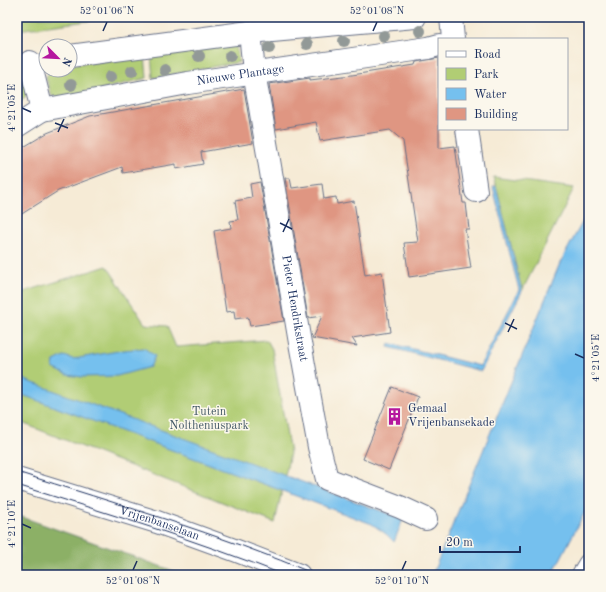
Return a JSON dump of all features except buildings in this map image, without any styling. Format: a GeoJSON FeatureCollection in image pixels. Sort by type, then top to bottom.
{"type":"FeatureCollection","features":[{"type":"Feature","properties":{"kind":"street"},"geometry":{"type":"LineString","coordinates":[[78,55],[250,32],[415,17]]}},
{"type":"Feature","properties":{"kind":"street"},"geometry":{"type":"LineString","coordinates":[[451,17],[453,38]]}},
{"type":"Feature","properties":{"kind":"street","name":"Pieter Hendrikstraat"},"geometry":{"type":"LineString","coordinates":[[250,32],[254,72],[302,351],[326,479],[400,507],[426,519]]}},
{"type":"Feature","properties":{"kind":"street","name":"Nieuwe Plantage"},"geometry":{"type":"LineString","coordinates":[[17,126],[42,110],[254,72],[428,48],[438,45]]}},
{"type":"Feature","properties":{"kind":"street"},"geometry":{"type":"LineString","coordinates":[[31,62],[42,110]]}},
{"type":"Feature","properties":{"kind":"street"},"geometry":{"type":"LineString","coordinates":[[467,130],[476,191]]}},
{"type":"Feature","properties":{"kind":"street","name":"Vrijenbanselaan"},"geometry":{"type":"LineString","coordinates":[[17,479],[157,522],[299,575]]}},
{"type":"Feature","properties":{"kind":"street"},"geometry":{"type":"LineString","coordinates":[[583,575],[589,565]]}},
{"type":"Feature","properties":{"kind":"green space"},"geometry":{"type":"Polygon","coordinates":[[[17,17],[119,17],[17,30],[17,17]]]}},
{"type":"Feature","properties":{"kind":"green space"},"geometry":{"type":"Polygon","coordinates":[[[232,44],[236,46],[239,62],[153,78],[151,55],[232,44]]]}},
{"type":"Feature","properties":{"kind":"green space"},"geometry":{"type":"Polygon","coordinates":[[[145,55],[147,78],[61,99],[55,99],[52,96],[46,78],[78,78],[78,64],[145,55]]]}},
{"type":"Feature","properties":{"kind":"green space"},"geometry":{"type":"Polygon","coordinates":[[[17,71],[25,81],[27,94],[17,103],[17,71]]]}},
{"type":"Feature","properties":{"kind":"green space"},"geometry":{"type":"Polygon","coordinates":[[[493,177],[574,188],[522,291],[498,193],[493,177]]]}},
{"type":"Feature","properties":{"kind":"green space","name":"Tutein Noltheniuspark"},"geometry":{"type":"Polygon","coordinates":[[[107,266],[145,324],[167,326],[176,347],[267,340],[272,349],[290,453],[275,523],[17,421],[17,294],[107,266]]]}},
{"type":"Feature","properties":{"kind":"green space"},"geometry":{"type":"Polygon","coordinates":[[[17,516],[22,517],[185,575],[17,575],[17,516]]]}},
{"type":"Feature","properties":{"kind":"water"},"geometry":{"type":"Polygon","coordinates":[[[496,186],[522,291],[481,371],[388,347],[389,343],[480,366],[519,290],[493,187],[496,186]]]}},
{"type":"Feature","properties":{"kind":"water"},"geometry":{"type":"Polygon","coordinates":[[[589,210],[589,504],[552,575],[432,575],[560,263],[589,210]]]}},
{"type":"Feature","properties":{"kind":"water"},"geometry":{"type":"Polygon","coordinates":[[[144,348],[155,356],[150,367],[117,376],[82,377],[67,375],[53,368],[54,361],[64,356],[73,359],[144,348]]]}},
{"type":"Feature","properties":{"kind":"water"},"geometry":{"type":"Polygon","coordinates":[[[17,377],[403,519],[394,542],[372,524],[17,393],[17,377]]]}},
{"type":"Feature","properties":{"kind":"tram line"},"geometry":{"type":"LineString","coordinates":[[17,472],[206,533],[317,575]]}},
{"type":"Feature","properties":{"kind":"tram line"},"geometry":{"type":"LineString","coordinates":[[17,485],[185,539],[284,575]]}},
{"type":"Feature","properties":{"kind":"place","name":"Gemaal Vrijenbansekade"},"geometry":{"type":"Point","coordinates":[395,416]}}]}
